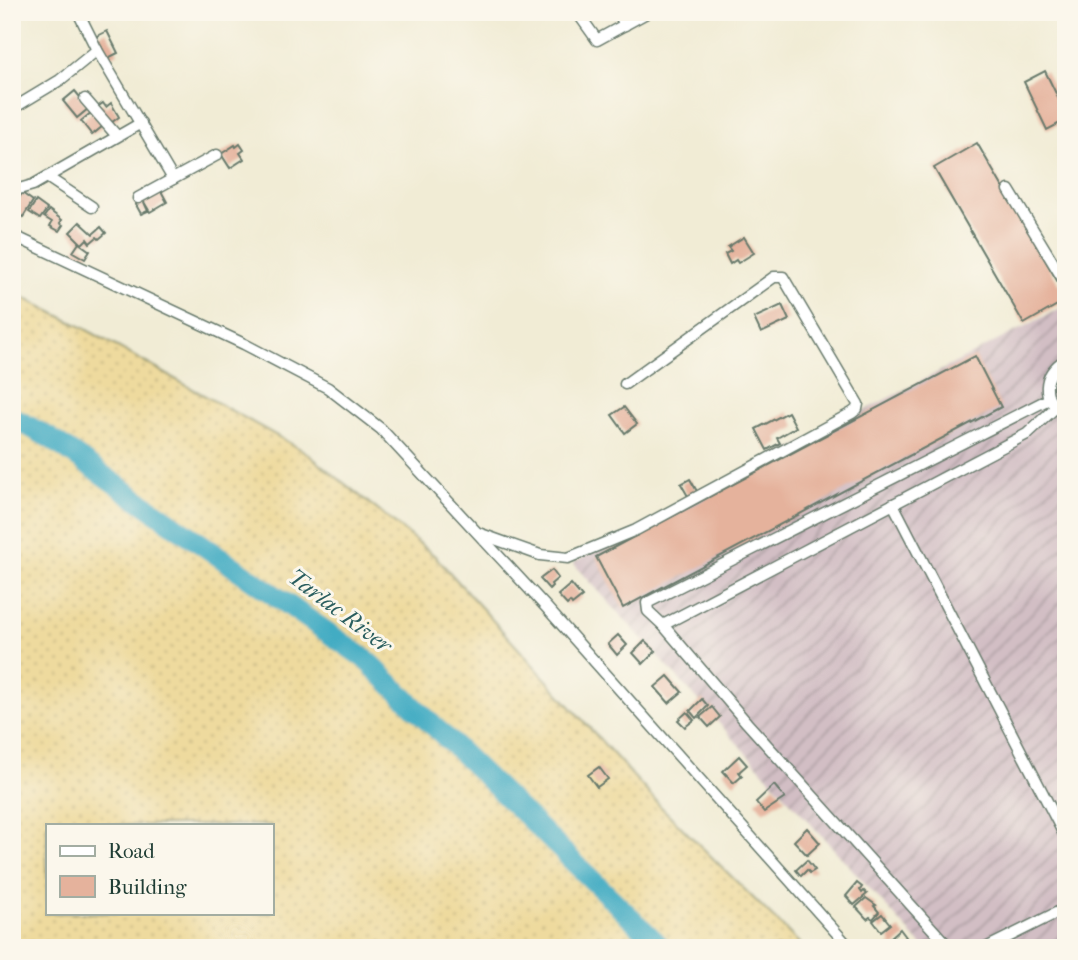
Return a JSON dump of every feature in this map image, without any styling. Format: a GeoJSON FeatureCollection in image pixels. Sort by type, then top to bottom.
{"type":"FeatureCollection","features":[{"type":"Feature","properties":{"kind":"street"},"geometry":{"type":"LineString","coordinates":[[78,12],[97,50],[173,179]]}},
{"type":"Feature","properties":{"kind":"street"},"geometry":{"type":"LineString","coordinates":[[577,12],[597,40],[648,12]]}},
{"type":"Feature","properties":{"kind":"street"},"geometry":{"type":"LineString","coordinates":[[618,12],[625,25]]}},
{"type":"Feature","properties":{"kind":"street"},"geometry":{"type":"LineString","coordinates":[[12,109],[60,80],[97,50]]}},
{"type":"Feature","properties":{"kind":"street"},"geometry":{"type":"LineString","coordinates":[[85,99],[117,136]]}},
{"type":"Feature","properties":{"kind":"street"},"geometry":{"type":"LineString","coordinates":[[12,191],[33,185],[141,123]]}},
{"type":"Feature","properties":{"kind":"street"},"geometry":{"type":"LineString","coordinates":[[138,198],[217,155]]}},
{"type":"Feature","properties":{"kind":"street"},"geometry":{"type":"LineString","coordinates":[[47,177],[92,207]]}},
{"type":"Feature","properties":{"kind":"street"},"geometry":{"type":"LineString","coordinates":[[1009,190],[1066,284]]}},
{"type":"Feature","properties":{"kind":"street"},"geometry":{"type":"LineString","coordinates":[[12,235],[149,298],[328,388],[381,429],[546,607],[850,948]]}},
{"type":"Feature","properties":{"kind":"street"},"geometry":{"type":"LineString","coordinates":[[476,532],[540,555],[568,558],[636,530],[852,413],[858,404],[783,277],[779,276],[625,384]]}},
{"type":"Feature","properties":{"kind":"street"},"geometry":{"type":"LineString","coordinates":[[1066,359],[1053,368],[1047,383],[1052,403],[1066,414]]}},
{"type":"Feature","properties":{"kind":"street"},"geometry":{"type":"LineString","coordinates":[[663,625],[1027,434],[1052,403]]}},
{"type":"Feature","properties":{"kind":"street"},"geometry":{"type":"LineString","coordinates":[[955,948],[946,944],[774,753],[648,611],[647,603],[1052,403]]}},
{"type":"Feature","properties":{"kind":"street"},"geometry":{"type":"LineString","coordinates":[[893,504],[1066,838]]}},
{"type":"Feature","properties":{"kind":"street"},"geometry":{"type":"LineString","coordinates":[[986,948],[1066,908]]}},
{"type":"Feature","properties":{"kind":"shaded area"},"geometry":{"type":"Polygon","coordinates":[[[1066,305],[1066,948],[924,948],[573,563],[1066,305]]]}},
{"type":"Feature","properties":{"kind":"sand"},"geometry":{"type":"Polygon","coordinates":[[[12,292],[78,325],[304,451],[435,556],[660,806],[804,948],[12,948],[12,292]]]}},
{"type":"Feature","properties":{"kind":"building"},"geometry":{"type":"Polygon","coordinates":[[[107,31],[118,53],[106,59],[95,37],[107,31]]]}},
{"type":"Feature","properties":{"kind":"building"},"geometry":{"type":"Polygon","coordinates":[[[1045,71],[1066,114],[1066,120],[1047,130],[1024,82],[1045,71]]]}},
{"type":"Feature","properties":{"kind":"building"},"geometry":{"type":"Polygon","coordinates":[[[75,91],[89,108],[77,118],[63,101],[75,91]]]}},
{"type":"Feature","properties":{"kind":"building"},"geometry":{"type":"Polygon","coordinates":[[[103,103],[106,107],[111,103],[119,117],[108,125],[96,108],[103,103]]]}},
{"type":"Feature","properties":{"kind":"building"},"geometry":{"type":"Polygon","coordinates":[[[92,112],[103,126],[92,135],[81,121],[92,112]]]}},
{"type":"Feature","properties":{"kind":"building"},"geometry":{"type":"Polygon","coordinates":[[[977,143],[1066,296],[1066,300],[1024,324],[934,168],[977,143]]]}},
{"type":"Feature","properties":{"kind":"building"},"geometry":{"type":"Polygon","coordinates":[[[240,144],[244,150],[240,153],[244,159],[230,168],[221,154],[240,144]]]}},
{"type":"Feature","properties":{"kind":"building"},"geometry":{"type":"Polygon","coordinates":[[[160,189],[167,202],[150,212],[144,202],[148,211],[141,214],[135,203],[160,189]]]}},
{"type":"Feature","properties":{"kind":"building"},"geometry":{"type":"Polygon","coordinates":[[[22,193],[33,201],[23,217],[12,210],[22,193]]]}},
{"type":"Feature","properties":{"kind":"building"},"geometry":{"type":"Polygon","coordinates":[[[36,201],[47,209],[40,219],[29,212],[36,201]]]}},
{"type":"Feature","properties":{"kind":"building"},"geometry":{"type":"Polygon","coordinates":[[[49,210],[62,220],[60,223],[63,225],[59,231],[50,226],[52,222],[44,217],[49,210]]]}},
{"type":"Feature","properties":{"kind":"building"},"geometry":{"type":"Polygon","coordinates":[[[80,222],[93,234],[101,227],[106,233],[99,239],[97,237],[90,243],[87,239],[82,244],[70,232],[80,222]]]}},
{"type":"Feature","properties":{"kind":"building"},"geometry":{"type":"Polygon","coordinates":[[[744,237],[754,253],[738,263],[736,260],[730,264],[725,254],[731,251],[728,247],[744,237]]]}},
{"type":"Feature","properties":{"kind":"building"},"geometry":{"type":"Polygon","coordinates":[[[79,243],[90,251],[85,259],[73,252],[79,243]]]}},
{"type":"Feature","properties":{"kind":"building"},"geometry":{"type":"Polygon","coordinates":[[[782,305],[789,320],[761,333],[754,318],[782,305]]]}},
{"type":"Feature","properties":{"kind":"building"},"geometry":{"type":"Polygon","coordinates":[[[975,356],[1001,407],[623,608],[596,557],[975,356]]]}},
{"type":"Feature","properties":{"kind":"building"},"geometry":{"type":"Polygon","coordinates":[[[624,407],[637,424],[625,433],[612,415],[624,407]]]}},
{"type":"Feature","properties":{"kind":"building"},"geometry":{"type":"Polygon","coordinates":[[[788,412],[796,427],[777,438],[780,443],[767,450],[756,429],[788,412]]]}},
{"type":"Feature","properties":{"kind":"building"},"geometry":{"type":"Polygon","coordinates":[[[690,479],[698,493],[689,498],[681,484],[690,479]]]}},
{"type":"Feature","properties":{"kind":"building"},"geometry":{"type":"Polygon","coordinates":[[[552,570],[558,578],[549,589],[540,579],[552,570]]]}},
{"type":"Feature","properties":{"kind":"building"},"geometry":{"type":"Polygon","coordinates":[[[571,584],[582,597],[572,605],[570,602],[567,605],[558,595],[571,584]]]}},
{"type":"Feature","properties":{"kind":"building"},"geometry":{"type":"Polygon","coordinates":[[[618,635],[627,645],[617,655],[608,644],[618,635]]]}},
{"type":"Feature","properties":{"kind":"building"},"geometry":{"type":"Polygon","coordinates":[[[645,641],[656,651],[643,664],[633,653],[645,641]]]}},
{"type":"Feature","properties":{"kind":"building"},"geometry":{"type":"Polygon","coordinates":[[[668,676],[682,692],[669,703],[655,687],[668,676]]]}},
{"type":"Feature","properties":{"kind":"building"},"geometry":{"type":"Polygon","coordinates":[[[702,699],[708,706],[696,718],[690,711],[702,699]]]}},
{"type":"Feature","properties":{"kind":"building"},"geometry":{"type":"Polygon","coordinates":[[[712,707],[720,717],[709,727],[700,717],[712,707]]]}},
{"type":"Feature","properties":{"kind":"building"},"geometry":{"type":"Polygon","coordinates":[[[687,712],[694,720],[685,727],[678,720],[687,712]]]}},
{"type":"Feature","properties":{"kind":"building"},"geometry":{"type":"Polygon","coordinates":[[[739,756],[747,765],[739,772],[742,776],[734,783],[723,771],[739,756]]]}},
{"type":"Feature","properties":{"kind":"building"},"geometry":{"type":"Polygon","coordinates":[[[599,767],[608,779],[597,787],[588,775],[599,767]]]}},
{"type":"Feature","properties":{"kind":"building"},"geometry":{"type":"Polygon","coordinates":[[[774,785],[785,798],[764,812],[756,802],[774,785]]]}},
{"type":"Feature","properties":{"kind":"building"},"geometry":{"type":"Polygon","coordinates":[[[807,828],[820,843],[807,855],[794,841],[807,828]]]}},
{"type":"Feature","properties":{"kind":"building"},"geometry":{"type":"Polygon","coordinates":[[[807,860],[815,870],[810,873],[807,870],[801,876],[796,870],[807,860]]]}},
{"type":"Feature","properties":{"kind":"building"},"geometry":{"type":"Polygon","coordinates":[[[857,883],[862,887],[862,893],[864,891],[867,894],[854,905],[846,896],[857,883]]]}},
{"type":"Feature","properties":{"kind":"building"},"geometry":{"type":"Polygon","coordinates":[[[866,898],[876,905],[874,906],[879,912],[873,919],[867,919],[856,907],[866,898]]]}},
{"type":"Feature","properties":{"kind":"building"},"geometry":{"type":"Polygon","coordinates":[[[882,914],[890,924],[881,931],[873,921],[882,914]]]}},
{"type":"Feature","properties":{"kind":"building"},"geometry":{"type":"Polygon","coordinates":[[[900,929],[906,937],[894,947],[890,947],[892,943],[889,939],[900,929]]]}},
{"type":"Feature","properties":{"kind":"waterway","name":"Tarlac River"},"geometry":{"type":"LineString","coordinates":[[12,417],[50,438],[364,658],[662,948]]}}]}
